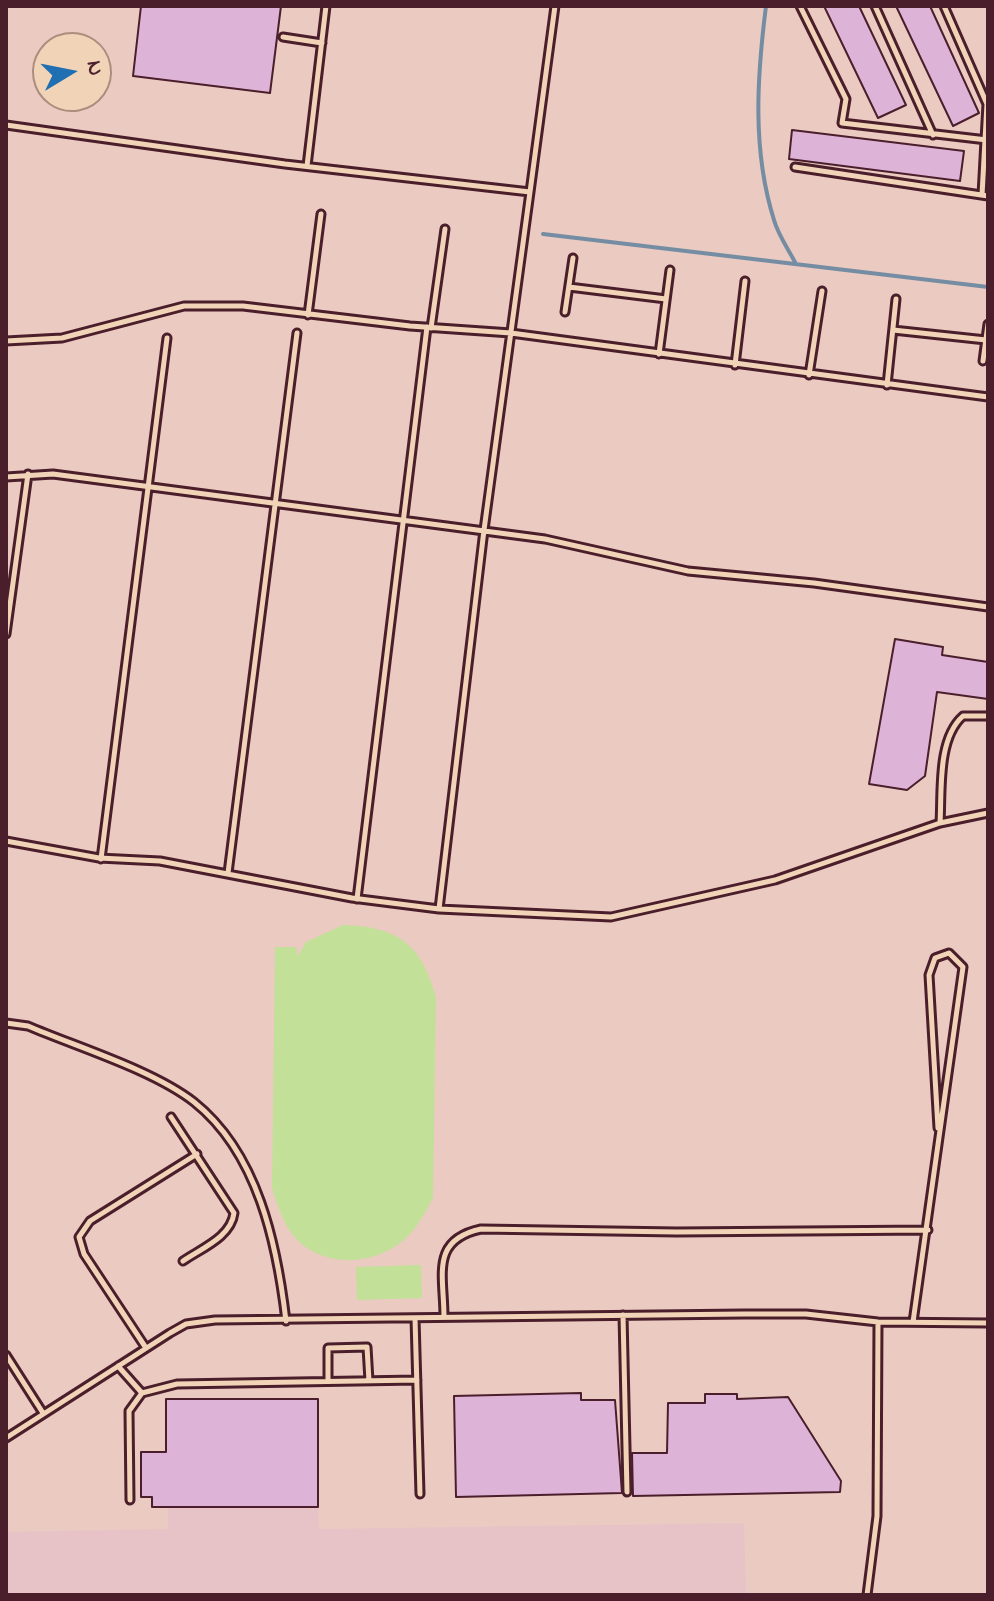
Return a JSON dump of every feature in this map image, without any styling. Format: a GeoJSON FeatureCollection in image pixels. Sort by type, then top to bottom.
{"type":"FeatureCollection","features":[{"type":"Feature","properties":{"kind":"lane"},"geometry":{"type":"LineString","coordinates":[[307,166],[326,6]]}},
{"type":"Feature","properties":{"kind":"lane"},"geometry":{"type":"LineString","coordinates":[[439,909],[484,530],[555,6]]}},
{"type":"Feature","properties":{"kind":"lane"},"geometry":{"type":"LineString","coordinates":[[800,6],[846,99],[842,123],[987,140]]}},
{"type":"Feature","properties":{"kind":"lane"},"geometry":{"type":"LineString","coordinates":[[875,6],[933,135]]}},
{"type":"Feature","properties":{"kind":"lane"},"geometry":{"type":"LineString","coordinates":[[795,167],[985,196],[987,104],[944,6]]}},
{"type":"Feature","properties":{"kind":"lane"},"geometry":{"type":"LineString","coordinates":[[283,37],[322,43]]}},
{"type":"Feature","properties":{"kind":"lane"},"geometry":{"type":"LineString","coordinates":[[6,125],[307,166],[530,192]]}},
{"type":"Feature","properties":{"kind":"lane"},"geometry":{"type":"LineString","coordinates":[[308,315],[321,214]]}},
{"type":"Feature","properties":{"kind":"lane"},"geometry":{"type":"LineString","coordinates":[[357,899],[402,520],[445,229]]}},
{"type":"Feature","properties":{"kind":"lane"},"geometry":{"type":"LineString","coordinates":[[565,312],[573,258]]}},
{"type":"Feature","properties":{"kind":"lane"},"geometry":{"type":"LineString","coordinates":[[659,354],[670,270]]}},
{"type":"Feature","properties":{"kind":"lane"},"geometry":{"type":"LineString","coordinates":[[735,365],[745,281]]}},
{"type":"Feature","properties":{"kind":"lane"},"geometry":{"type":"LineString","coordinates":[[569,287],[666,299]]}},
{"type":"Feature","properties":{"kind":"lane"},"geometry":{"type":"LineString","coordinates":[[809,375],[822,291]]}},
{"type":"Feature","properties":{"kind":"lane"},"geometry":{"type":"LineString","coordinates":[[887,385],[896,299]]}},
{"type":"Feature","properties":{"kind":"lane"},"geometry":{"type":"LineString","coordinates":[[6,341],[62,338],[184,306],[243,306],[429,328],[511,333],[988,397]]}},
{"type":"Feature","properties":{"kind":"lane"},"geometry":{"type":"LineString","coordinates":[[983,361],[988,324]]}},
{"type":"Feature","properties":{"kind":"lane"},"geometry":{"type":"LineString","coordinates":[[893,330],[986,340]]}},
{"type":"Feature","properties":{"kind":"lane"},"geometry":{"type":"LineString","coordinates":[[228,873],[297,333]]}},
{"type":"Feature","properties":{"kind":"lane"},"geometry":{"type":"LineString","coordinates":[[101,859],[167,338]]}},
{"type":"Feature","properties":{"kind":"lane"},"geometry":{"type":"LineString","coordinates":[[6,634],[28,474]]}},
{"type":"Feature","properties":{"kind":"lane"},"geometry":{"type":"LineString","coordinates":[[6,477],[53,474],[484,530],[599,548],[688,571],[814,583],[988,607]]}},
{"type":"Feature","properties":{"kind":"lane"},"geometry":{"type":"LineString","coordinates":[[940,823],[947,742],[953,724],[963,716],[988,716]]}},
{"type":"Feature","properties":{"kind":"lane"},"geometry":{"type":"LineString","coordinates":[[6,841],[101,859],[160,861],[357,899],[439,909],[611,917],[775,880],[940,823],[988,813]]}},
{"type":"Feature","properties":{"kind":"lane"},"geometry":{"type":"LineString","coordinates":[[913,1322],[963,967],[949,953],[935,958],[929,975],[938,1128]]}},
{"type":"Feature","properties":{"kind":"lane"},"geometry":{"type":"LineString","coordinates":[[6,1023],[28,1026],[165,1084],[194,1102],[215,1123],[249,1177],[267,1219],[277,1250],[286,1321]]}},
{"type":"Feature","properties":{"kind":"lane"},"geometry":{"type":"LineString","coordinates":[[171,1117],[226,1196],[234,1213],[233,1226],[183,1261]]}},
{"type":"Feature","properties":{"kind":"lane"},"geometry":{"type":"LineString","coordinates":[[146,1348],[84,1254],[79,1237],[90,1221],[197,1154]]}},
{"type":"Feature","properties":{"kind":"lane"},"geometry":{"type":"LineString","coordinates":[[444,1317],[444,1256],[448,1243],[460,1234],[481,1229],[677,1232],[928,1230]]}},
{"type":"Feature","properties":{"kind":"lane"},"geometry":{"type":"LineString","coordinates":[[6,1438],[186,1324],[444,1317],[806,1314],[878,1322],[988,1323]]}},
{"type":"Feature","properties":{"kind":"lane"},"geometry":{"type":"LineString","coordinates":[[623,1315],[627,1492]]}},
{"type":"Feature","properties":{"kind":"lane"},"geometry":{"type":"LineString","coordinates":[[415,1318],[420,1494]]}},
{"type":"Feature","properties":{"kind":"lane"},"geometry":{"type":"LineString","coordinates":[[867,1595],[877,1516],[878,1322]]}},
{"type":"Feature","properties":{"kind":"lane"},"geometry":{"type":"LineString","coordinates":[[328,1381],[328,1348],[367,1347],[369,1381]]}},
{"type":"Feature","properties":{"kind":"lane"},"geometry":{"type":"LineString","coordinates":[[7,1359],[43,1413]]}},
{"type":"Feature","properties":{"kind":"lane"},"geometry":{"type":"LineString","coordinates":[[118,1366],[142,1393]]}},
{"type":"Feature","properties":{"kind":"lane"},"geometry":{"type":"LineString","coordinates":[[130,1500],[129,1411],[142,1393],[177,1384],[417,1380]]}},
{"type":"Feature","properties":{"kind":"shaded area"},"geometry":{"type":"Polygon","coordinates":[[[168,1507],[318,1507],[319,1529],[744,1523],[746,1595],[6,1595],[6,1532],[168,1529],[168,1507]]]}},
{"type":"Feature","properties":{"kind":"green space"},"geometry":{"type":"Polygon","coordinates":[[[343,925],[379,930],[405,942],[423,964],[436,997],[433,1198],[415,1228],[400,1243],[373,1256],[344,1260],[315,1253],[292,1234],[272,1188],[275,947],[296,947],[298,956],[306,942],[343,925]]]}},
{"type":"Feature","properties":{"kind":"green space"},"geometry":{"type":"Polygon","coordinates":[[[421,1265],[422,1298],[357,1300],[356,1267],[421,1265]]]}},
{"type":"Feature","properties":{"kind":"building"},"geometry":{"type":"Polygon","coordinates":[[[141,6],[281,6],[270,93],[133,76],[141,6]]]}},
{"type":"Feature","properties":{"kind":"building"},"geometry":{"type":"Polygon","coordinates":[[[824,6],[859,6],[906,105],[878,118],[824,6]]]}},
{"type":"Feature","properties":{"kind":"building"},"geometry":{"type":"Polygon","coordinates":[[[896,6],[930,6],[979,113],[953,126],[896,6]]]}},
{"type":"Feature","properties":{"kind":"building"},"geometry":{"type":"Polygon","coordinates":[[[792,130],[964,151],[960,181],[789,159],[792,130]]]}},
{"type":"Feature","properties":{"kind":"building"},"geometry":{"type":"Polygon","coordinates":[[[895,639],[943,647],[942,655],[988,662],[988,699],[937,692],[925,776],[907,790],[869,784],[895,639]]]}},
{"type":"Feature","properties":{"kind":"building"},"geometry":{"type":"Polygon","coordinates":[[[581,1393],[581,1400],[615,1400],[622,1493],[456,1497],[454,1396],[581,1393]]]}},
{"type":"Feature","properties":{"kind":"building"},"geometry":{"type":"Polygon","coordinates":[[[705,1394],[737,1394],[737,1399],[788,1397],[841,1481],[840,1492],[633,1496],[632,1453],[667,1453],[668,1403],[705,1403],[705,1394]]]}},
{"type":"Feature","properties":{"kind":"building"},"geometry":{"type":"Polygon","coordinates":[[[166,1399],[318,1399],[318,1507],[152,1507],[152,1497],[141,1497],[141,1452],[166,1452],[166,1399]]]}},
{"type":"Feature","properties":{"kind":"waterway"},"geometry":{"type":"LineString","coordinates":[[766,6],[758,113],[762,167],[776,226],[796,264]]}},
{"type":"Feature","properties":{"kind":"waterway"},"geometry":{"type":"LineString","coordinates":[[543,234],[988,287]]}}]}
